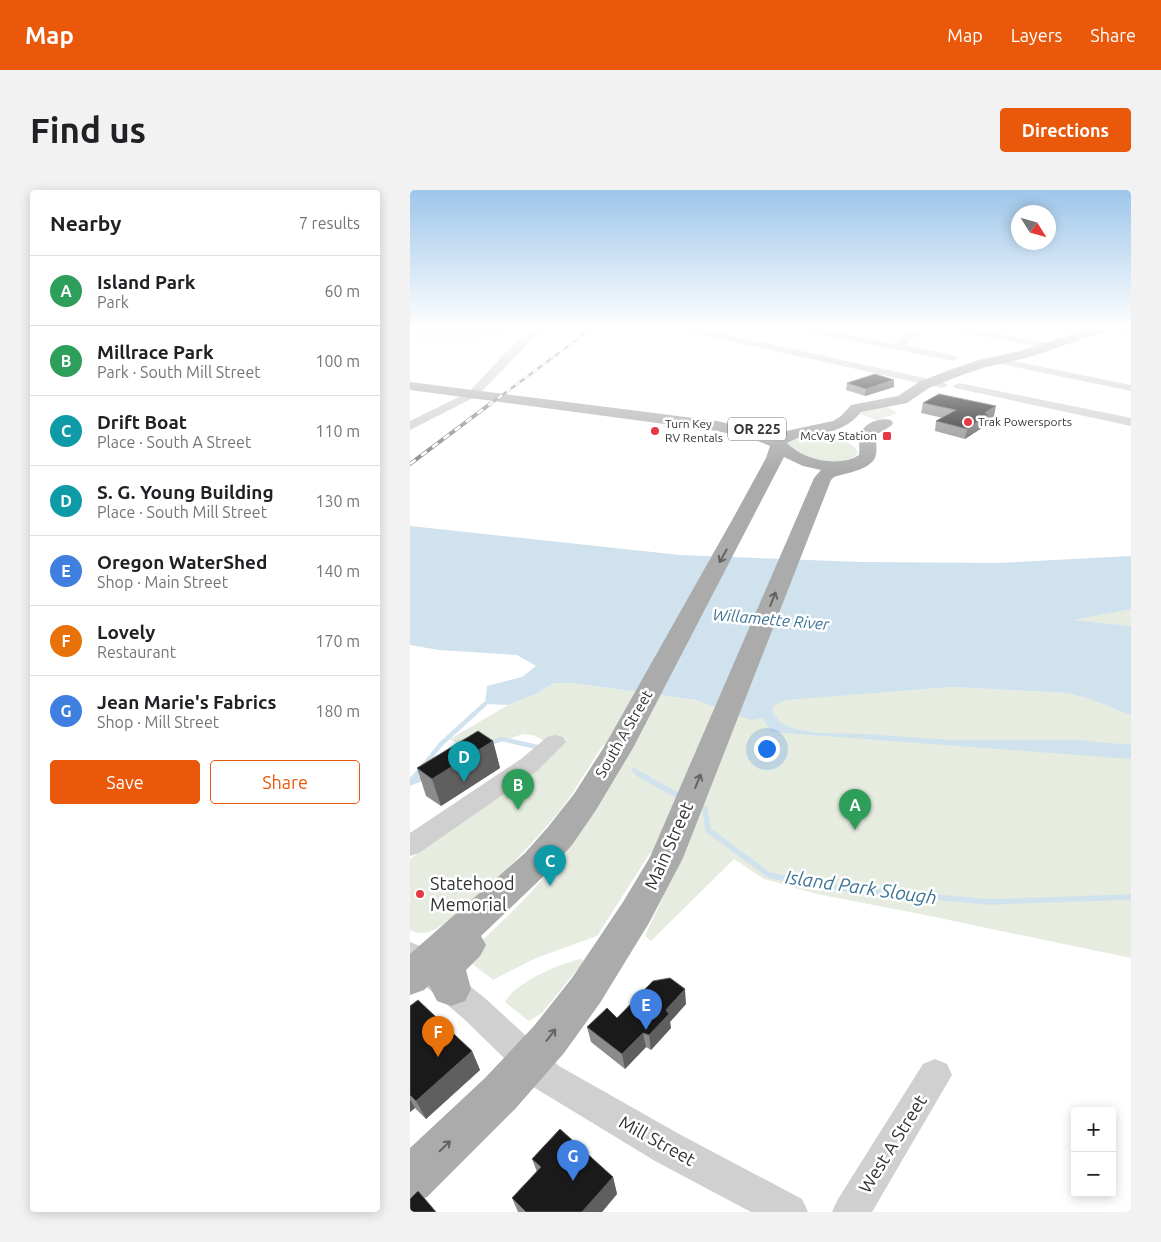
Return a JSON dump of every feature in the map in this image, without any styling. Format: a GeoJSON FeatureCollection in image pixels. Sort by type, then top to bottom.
{"type":"FeatureCollection","features":[{"type":"Feature","properties":{"kind":"main road"},"geometry":{"type":"LineString","coordinates":[[847,466],[828,466],[808,462],[792,456],[778,445],[786,436],[839,424],[854,409],[859,407],[906,399],[951,377]]}},
{"type":"Feature","properties":{"kind":"main road"},"geometry":{"type":"LineString","coordinates":[[802,432],[842,436],[868,449],[868,433],[875,427],[905,415],[936,383]]}},
{"type":"Feature","properties":{"kind":"main road","name":"OR 225"},"geometry":{"type":"LineString","coordinates":[[410,386],[717,426],[802,432]]}},
{"type":"Feature","properties":{"kind":"main road"},"geometry":{"type":"LineString","coordinates":[[882,404],[897,407],[905,415]]}},
{"type":"Feature","properties":{"kind":"main road"},"geometry":{"type":"LineString","coordinates":[[851,414],[865,421],[885,423]]}},
{"type":"Feature","properties":{"kind":"main road","name":"OR 225"},"geometry":{"type":"LineString","coordinates":[[717,426],[755,434],[778,445]]}},
{"type":"Feature","properties":{"kind":"main road","name":"OR 225"},"geometry":{"type":"LineString","coordinates":[[717,426],[745,436],[758,446],[762,461],[757,491]]}},
{"type":"Feature","properties":{"kind":"main road","name":"South A Street"},"geometry":{"type":"LineString","coordinates":[[424,972],[445,974],[446,966],[458,952],[483,932],[514,902],[570,832],[746,513],[775,458],[778,445]]}},
{"type":"Feature","properties":{"kind":"main road","name":"Main Street"},"geometry":{"type":"LineString","coordinates":[[410,1180],[530,1062],[612,952],[641,907],[666,858],[822,478],[827,474],[865,459],[868,455],[868,449]]}},
{"type":"Feature","properties":{"kind":"street"},"geometry":{"type":"LineString","coordinates":[[410,426],[473,394],[489,377]]}},
{"type":"Feature","properties":{"kind":"street"},"geometry":{"type":"LineString","coordinates":[[907,377],[936,383]]}},
{"type":"Feature","properties":{"kind":"street"},"geometry":{"type":"LineString","coordinates":[[1076,377],[1131,388]]}},
{"type":"Feature","properties":{"kind":"street"},"geometry":{"type":"LineString","coordinates":[[959,386],[1131,422]]}},
{"type":"Feature","properties":{"kind":"street"},"geometry":{"type":"LineString","coordinates":[[410,846],[529,765],[555,742]]}},
{"type":"Feature","properties":{"kind":"street","name":"Mill Street"},"geometry":{"type":"LineString","coordinates":[[424,972],[547,1077],[668,1148],[789,1212]]}},
{"type":"Feature","properties":{"kind":"street","name":"West A Street"},"geometry":{"type":"LineString","coordinates":[[850,1212],[935,1075]]}},
{"type":"Feature","properties":{"kind":"shaded area"},"geometry":{"type":"Polygon","coordinates":[[[887,407],[895,411],[896,414],[876,420],[860,414],[869,409],[887,407]]]}},
{"type":"Feature","properties":{"kind":"shaded area"},"geometry":{"type":"Polygon","coordinates":[[[810,435],[830,437],[844,441],[851,444],[858,453],[848,460],[820,462],[805,458],[788,446],[789,441],[810,435]]]}},
{"type":"Feature","properties":{"kind":"shaded area"},"geometry":{"type":"Polygon","coordinates":[[[1131,609],[1131,626],[1072,620],[1131,609]]]}},
{"type":"Feature","properties":{"kind":"shaded area"},"geometry":{"type":"Polygon","coordinates":[[[554,683],[573,683],[696,700],[833,696],[953,687],[1067,693],[1131,705],[1131,958],[817,894],[764,879],[734,859],[651,941],[645,936],[679,862],[650,853],[597,936],[536,958],[493,980],[464,957],[500,924],[545,877],[583,823],[626,749],[603,745],[568,800],[542,832],[478,897],[439,927],[424,933],[410,930],[410,859],[558,748],[533,735],[523,734],[471,752],[450,739],[508,705],[536,694],[554,683]]]}},
{"type":"Feature","properties":{"kind":"shaded area"},"geometry":{"type":"Polygon","coordinates":[[[581,959],[584,961],[542,1013],[529,1021],[505,1002],[510,995],[528,981],[551,969],[581,959]]]}},
{"type":"Feature","properties":{"kind":"water","name":"Willamette River"},"geometry":{"type":"Polygon","coordinates":[[[410,526],[680,555],[861,562],[999,563],[1131,556],[1131,609],[1074,620],[1131,626],[1131,715],[1088,698],[1067,693],[953,687],[786,700],[773,706],[772,712],[780,722],[791,728],[817,733],[952,740],[1076,740],[1131,745],[1131,759],[772,732],[762,718],[751,720],[696,700],[573,683],[554,683],[536,694],[508,705],[485,704],[487,686],[522,677],[536,666],[517,655],[439,650],[410,645],[410,526]]]}},
{"type":"Feature","properties":{"kind":"building"},"geometry":{"type":"Polygon","coordinates":[[[867,377],[884,377],[894,380],[866,389],[847,383],[867,377]]]}},
{"type":"Feature","properties":{"kind":"building"},"geometry":{"type":"Polygon","coordinates":[[[939,394],[996,406],[985,413],[989,414],[967,429],[936,421],[956,410],[923,403],[939,394]]]}},
{"type":"Feature","properties":{"kind":"building"},"geometry":{"type":"Polygon","coordinates":[[[478,731],[493,741],[432,779],[417,768],[478,731]]]}},
{"type":"Feature","properties":{"kind":"building"},"geometry":{"type":"Polygon","coordinates":[[[670,978],[685,989],[666,1010],[669,1014],[649,1035],[643,1033],[622,1054],[587,1027],[607,1008],[617,1018],[653,981],[670,978]]]}},
{"type":"Feature","properties":{"kind":"building"},"geometry":{"type":"Polygon","coordinates":[[[418,1000],[472,1051],[416,1101],[410,1095],[410,1006],[418,1000]]]}},
{"type":"Feature","properties":{"kind":"building"},"geometry":{"type":"Polygon","coordinates":[[[560,1129],[613,1177],[582,1212],[526,1212],[512,1198],[541,1167],[532,1159],[560,1129]]]}},
{"type":"Feature","properties":{"kind":"building"},"geometry":{"type":"Polygon","coordinates":[[[418,1191],[436,1212],[410,1212],[410,1199],[418,1191]]]}},
{"type":"Feature","properties":{"kind":"waterway"},"geometry":{"type":"LineString","coordinates":[[416,775],[441,744],[485,704]]}},
{"type":"Feature","properties":{"kind":"waterway","name":"Island Park Slough"},"geometry":{"type":"LineString","coordinates":[[488,743],[502,739],[537,747]]}},
{"type":"Feature","properties":{"kind":"waterway","name":"Island Park Slough"},"geometry":{"type":"LineString","coordinates":[[634,770],[641,775]]}},
{"type":"Feature","properties":{"kind":"waterway","name":"Island Park Slough"},"geometry":{"type":"LineString","coordinates":[[410,782],[417,774]]}},
{"type":"Feature","properties":{"kind":"waterway","name":"Island Park Slough"},"geometry":{"type":"LineString","coordinates":[[639,774],[682,798]]}},
{"type":"Feature","properties":{"kind":"waterway","name":"Island Park Slough"},"geometry":{"type":"LineString","coordinates":[[410,783],[425,777]]}},
{"type":"Feature","properties":{"kind":"waterway","name":"Island Park Slough"},"geometry":{"type":"LineString","coordinates":[[698,806],[705,809],[708,830],[769,875],[804,883],[862,891],[991,902],[1131,897]]}},
{"type":"Feature","properties":{"kind":"railway"},"geometry":{"type":"LineString","coordinates":[[489,405],[527,377]]}},
{"type":"Feature","properties":{"kind":"railway"},"geometry":{"type":"LineString","coordinates":[[410,464],[490,404]]}},
{"type":"Feature","properties":{"kind":"place","name":"Trak Powersports"},"geometry":{"type":"Point","coordinates":[968,422]}},
{"type":"Feature","properties":{"kind":"place","name":"Turn Key RV Rentals"},"geometry":{"type":"Point","coordinates":[655,431]}},
{"type":"Feature","properties":{"kind":"place","name":"McVay Station"},"geometry":{"type":"Point","coordinates":[887,436]}},
{"type":"Feature","properties":{"kind":"place","name":"S. G. Young Building"},"geometry":{"type":"Point","coordinates":[464,782]}},
{"type":"Feature","properties":{"kind":"place","name":"Millrace Park"},"geometry":{"type":"Point","coordinates":[518,810]}},
{"type":"Feature","properties":{"kind":"place","name":"Island Park"},"geometry":{"type":"Point","coordinates":[855,830]}},
{"type":"Feature","properties":{"kind":"place","name":"Drift Boat"},"geometry":{"type":"Point","coordinates":[550,886]}},
{"type":"Feature","properties":{"kind":"place","name":"Statehood Memorial"},"geometry":{"type":"Point","coordinates":[420,894]}},
{"type":"Feature","properties":{"kind":"place","name":"Oregon WaterShed"},"geometry":{"type":"Point","coordinates":[646,1030]}},
{"type":"Feature","properties":{"kind":"place","name":"Lovely"},"geometry":{"type":"Point","coordinates":[438,1057]}},
{"type":"Feature","properties":{"kind":"place","name":"Jean Marie's Fabrics"},"geometry":{"type":"Point","coordinates":[573,1181]}}]}
